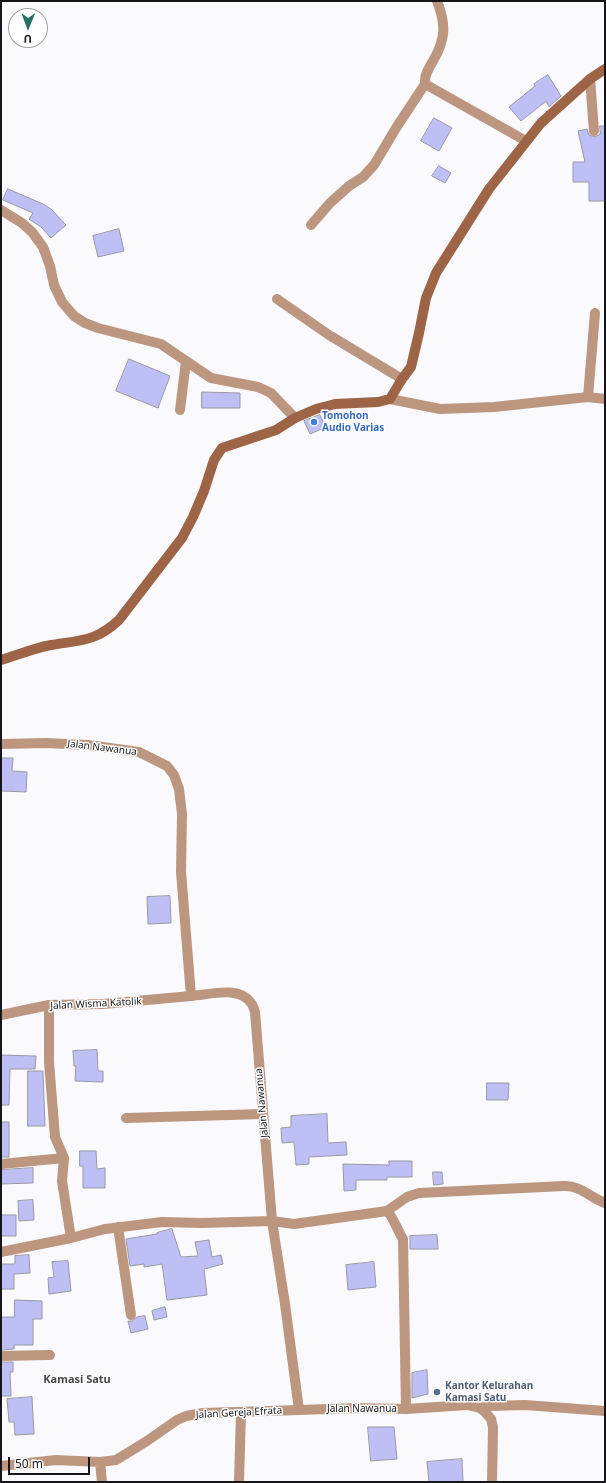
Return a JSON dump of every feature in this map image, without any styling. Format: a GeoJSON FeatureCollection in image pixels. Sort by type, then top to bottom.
{"type":"FeatureCollection","features":[{"type":"Feature","properties":{"kind":"main road"},"geometry":{"type":"LineString","coordinates":[[1,660],[51,645],[82,641],[94,637],[108,630],[119,620],[182,538],[204,491],[214,460],[222,448],[276,430],[295,418],[316,408],[336,404],[378,402],[390,399],[411,367],[426,298],[436,273],[489,189],[526,141],[542,123],[590,79],[605,68]]}},
{"type":"Feature","properties":{"kind":"street"},"geometry":{"type":"LineString","coordinates":[[311,226],[330,203],[349,186],[363,177],[374,165],[402,117],[425,84],[424,79],[443,38],[444,24],[437,1]]}},
{"type":"Feature","properties":{"kind":"street"},"geometry":{"type":"LineString","coordinates":[[590,79],[594,131]]}},
{"type":"Feature","properties":{"kind":"street"},"geometry":{"type":"LineString","coordinates":[[425,84],[526,141]]}},
{"type":"Feature","properties":{"kind":"street"},"geometry":{"type":"LineString","coordinates":[[1,210],[27,227],[44,247],[54,285],[62,302],[74,316],[85,323],[98,328],[161,344],[211,378],[258,388],[271,393],[295,418]]}},
{"type":"Feature","properties":{"kind":"street"},"geometry":{"type":"LineString","coordinates":[[278,299],[328,335],[402,379]]}},
{"type":"Feature","properties":{"kind":"street"},"geometry":{"type":"LineString","coordinates":[[588,397],[596,313]]}},
{"type":"Feature","properties":{"kind":"street"},"geometry":{"type":"LineString","coordinates":[[180,410],[186,361]]}},
{"type":"Feature","properties":{"kind":"street"},"geometry":{"type":"LineString","coordinates":[[390,399],[440,409],[494,407],[588,397],[605,399]]}},
{"type":"Feature","properties":{"kind":"street","name":"Jalan Nawanua"},"geometry":{"type":"LineString","coordinates":[[1,744],[46,743],[88,745],[139,752],[167,766],[174,775],[179,789],[182,814],[181,872],[191,996],[234,992],[245,997],[251,1003],[255,1012],[272,1221],[294,1361],[299,1410],[406,1409],[467,1405],[480,1408],[489,1406],[525,1405],[605,1411]]}},
{"type":"Feature","properties":{"kind":"street","name":"Jalan Wisma Katolik"},"geometry":{"type":"LineString","coordinates":[[1,1015],[49,1005],[103,1004],[191,996]]}},
{"type":"Feature","properties":{"kind":"street"},"geometry":{"type":"LineString","coordinates":[[49,1005],[49,1062],[55,1137],[64,1158],[62,1181],[71,1238]]}},
{"type":"Feature","properties":{"kind":"street"},"geometry":{"type":"LineString","coordinates":[[126,1118],[263,1114]]}},
{"type":"Feature","properties":{"kind":"street"},"geometry":{"type":"LineString","coordinates":[[1,1164],[64,1158]]}},
{"type":"Feature","properties":{"kind":"street"},"geometry":{"type":"LineString","coordinates":[[1,1252],[118,1227],[162,1222],[202,1223],[272,1221],[294,1224],[387,1211],[407,1197],[419,1193],[572,1186],[578,1188],[596,1200],[605,1203]]}},
{"type":"Feature","properties":{"kind":"street"},"geometry":{"type":"LineString","coordinates":[[387,1211],[392,1216],[403,1239],[406,1409]]}},
{"type":"Feature","properties":{"kind":"street"},"geometry":{"type":"LineString","coordinates":[[118,1227],[131,1315]]}},
{"type":"Feature","properties":{"kind":"street"},"geometry":{"type":"LineString","coordinates":[[1,1356],[50,1355]]}},
{"type":"Feature","properties":{"kind":"street"},"geometry":{"type":"LineString","coordinates":[[480,1408],[491,1419],[493,1427],[492,1482]]}},
{"type":"Feature","properties":{"kind":"street","name":"Jalan Gereja Efrata"},"geometry":{"type":"LineString","coordinates":[[1,1466],[56,1460],[100,1462],[116,1460],[177,1420],[186,1416],[203,1413],[299,1410]]}},
{"type":"Feature","properties":{"kind":"street"},"geometry":{"type":"LineString","coordinates":[[239,1482],[241,1412]]}},
{"type":"Feature","properties":{"kind":"street"},"geometry":{"type":"LineString","coordinates":[[100,1462],[102,1482]]}},
{"type":"Feature","properties":{"kind":"building"},"geometry":{"type":"Polygon","coordinates":[[[548,75],[561,96],[549,107],[546,101],[521,121],[509,107],[535,86],[534,84],[548,75]]]}},
{"type":"Feature","properties":{"kind":"building"},"geometry":{"type":"Polygon","coordinates":[[[434,118],[452,128],[439,151],[421,141],[434,118]]]}},
{"type":"Feature","properties":{"kind":"building"},"geometry":{"type":"Polygon","coordinates":[[[600,126],[605,126],[605,201],[589,201],[589,182],[573,182],[573,162],[585,162],[578,131],[587,129],[589,135],[595,137],[600,134],[600,126]]]}},
{"type":"Feature","properties":{"kind":"building"},"geometry":{"type":"Polygon","coordinates":[[[439,166],[451,173],[445,183],[432,176],[439,166]]]}},
{"type":"Feature","properties":{"kind":"building"},"geometry":{"type":"Polygon","coordinates":[[[8,189],[43,204],[51,209],[66,225],[51,238],[41,227],[29,219],[33,213],[3,200],[8,189]]]}},
{"type":"Feature","properties":{"kind":"building"},"geometry":{"type":"Polygon","coordinates":[[[119,229],[124,251],[98,257],[93,236],[119,229]]]}},
{"type":"Feature","properties":{"kind":"building"},"geometry":{"type":"Polygon","coordinates":[[[129,359],[170,376],[158,408],[116,391],[129,359]]]}},
{"type":"Feature","properties":{"kind":"building"},"geometry":{"type":"Polygon","coordinates":[[[202,392],[240,393],[240,408],[202,408],[202,392]]]}},
{"type":"Feature","properties":{"kind":"building","name":"Tomohon Audio Varias"},"geometry":{"type":"Polygon","coordinates":[[[320,415],[326,427],[310,434],[304,421],[320,415]]]}},
{"type":"Feature","properties":{"kind":"building"},"geometry":{"type":"Polygon","coordinates":[[[1,758],[13,758],[12,771],[27,772],[26,792],[1,791],[1,758]]]}},
{"type":"Feature","properties":{"kind":"building"},"geometry":{"type":"Polygon","coordinates":[[[170,896],[171,923],[148,924],[147,897],[170,896]]]}},
{"type":"Feature","properties":{"kind":"building"},"geometry":{"type":"Polygon","coordinates":[[[97,1050],[98,1071],[103,1071],[103,1082],[75,1081],[76,1066],[74,1066],[73,1051],[97,1050]]]}},
{"type":"Feature","properties":{"kind":"building"},"geometry":{"type":"Polygon","coordinates":[[[1,1055],[36,1056],[35,1069],[10,1069],[9,1105],[1,1105],[1,1055]]]}},
{"type":"Feature","properties":{"kind":"building"},"geometry":{"type":"Polygon","coordinates":[[[28,1071],[43,1071],[45,1126],[28,1126],[28,1071]]]}},
{"type":"Feature","properties":{"kind":"building"},"geometry":{"type":"Polygon","coordinates":[[[487,1083],[509,1083],[508,1100],[487,1100],[487,1083]]]}},
{"type":"Feature","properties":{"kind":"building"},"geometry":{"type":"Polygon","coordinates":[[[327,1114],[328,1143],[346,1142],[347,1155],[309,1157],[309,1164],[296,1165],[294,1142],[282,1143],[281,1128],[291,1127],[291,1116],[327,1114]]]}},
{"type":"Feature","properties":{"kind":"building"},"geometry":{"type":"Polygon","coordinates":[[[1,1122],[9,1122],[9,1157],[1,1157],[1,1122]]]}},
{"type":"Feature","properties":{"kind":"building"},"geometry":{"type":"Polygon","coordinates":[[[80,1151],[96,1151],[97,1169],[105,1168],[105,1188],[83,1188],[83,1166],[80,1166],[80,1151]]]}},
{"type":"Feature","properties":{"kind":"building"},"geometry":{"type":"Polygon","coordinates":[[[389,1161],[412,1161],[412,1177],[387,1177],[387,1180],[356,1180],[356,1190],[344,1191],[343,1164],[389,1165],[389,1161]]]}},
{"type":"Feature","properties":{"kind":"building"},"geometry":{"type":"Polygon","coordinates":[[[33,1168],[33,1183],[1,1184],[1,1170],[33,1168]]]}},
{"type":"Feature","properties":{"kind":"building"},"geometry":{"type":"Polygon","coordinates":[[[433,1172],[442,1172],[443,1184],[434,1185],[433,1172]]]}},
{"type":"Feature","properties":{"kind":"building"},"geometry":{"type":"Polygon","coordinates":[[[33,1200],[34,1220],[19,1221],[18,1201],[33,1200]]]}},
{"type":"Feature","properties":{"kind":"building"},"geometry":{"type":"Polygon","coordinates":[[[1,1215],[16,1215],[16,1236],[1,1236],[1,1215]]]}},
{"type":"Feature","properties":{"kind":"building"},"geometry":{"type":"Polygon","coordinates":[[[172,1229],[181,1257],[198,1256],[195,1242],[209,1240],[212,1257],[221,1255],[223,1264],[204,1269],[207,1295],[167,1300],[162,1264],[144,1267],[144,1264],[130,1266],[126,1239],[157,1234],[172,1229]]]}},
{"type":"Feature","properties":{"kind":"building"},"geometry":{"type":"Polygon","coordinates":[[[437,1235],[438,1249],[410,1249],[410,1236],[437,1235]]]}},
{"type":"Feature","properties":{"kind":"building"},"geometry":{"type":"Polygon","coordinates":[[[29,1255],[30,1273],[14,1274],[14,1289],[1,1289],[1,1264],[15,1264],[15,1256],[29,1255]]]}},
{"type":"Feature","properties":{"kind":"building"},"geometry":{"type":"Polygon","coordinates":[[[68,1261],[71,1291],[49,1294],[48,1278],[54,1277],[52,1262],[68,1261]]]}},
{"type":"Feature","properties":{"kind":"building"},"geometry":{"type":"Polygon","coordinates":[[[374,1262],[376,1287],[348,1290],[346,1265],[374,1262]]]}},
{"type":"Feature","properties":{"kind":"building"},"geometry":{"type":"Polygon","coordinates":[[[15,1300],[42,1301],[42,1319],[33,1319],[33,1345],[14,1345],[14,1349],[1,1350],[1,1317],[14,1317],[15,1300]]]}},
{"type":"Feature","properties":{"kind":"building"},"geometry":{"type":"Polygon","coordinates":[[[165,1307],[167,1317],[154,1320],[152,1311],[165,1307]]]}},
{"type":"Feature","properties":{"kind":"building"},"geometry":{"type":"Polygon","coordinates":[[[145,1316],[148,1329],[131,1333],[128,1321],[132,1321],[137,1317],[145,1316]]]}},
{"type":"Feature","properties":{"kind":"building"},"geometry":{"type":"Polygon","coordinates":[[[1,1362],[13,1362],[13,1372],[10,1372],[11,1396],[1,1396],[1,1362]]]}},
{"type":"Feature","properties":{"kind":"building"},"geometry":{"type":"Polygon","coordinates":[[[427,1370],[428,1394],[412,1398],[412,1373],[427,1370]]]}},
{"type":"Feature","properties":{"kind":"building"},"geometry":{"type":"Polygon","coordinates":[[[32,1397],[34,1434],[15,1435],[14,1422],[9,1422],[7,1399],[32,1397]]]}},
{"type":"Feature","properties":{"kind":"building"},"geometry":{"type":"Polygon","coordinates":[[[368,1427],[394,1427],[397,1459],[371,1461],[368,1427]]]}},
{"type":"Feature","properties":{"kind":"building"},"geometry":{"type":"Polygon","coordinates":[[[462,1459],[463,1482],[429,1482],[427,1462],[462,1459]]]}},
{"type":"Feature","properties":{"kind":"place","name":"Tomohon Audio Varias"},"geometry":{"type":"Point","coordinates":[314,422]}},
{"type":"Feature","properties":{"kind":"place","name":"Kantor Kelurahan Kamasi Satu"},"geometry":{"type":"Point","coordinates":[437,1392]}},
{"type":"Feature","properties":{"kind":"district","name":"Kamasi Satu"},"geometry":{"type":"Point","coordinates":[77,1380]}}]}
